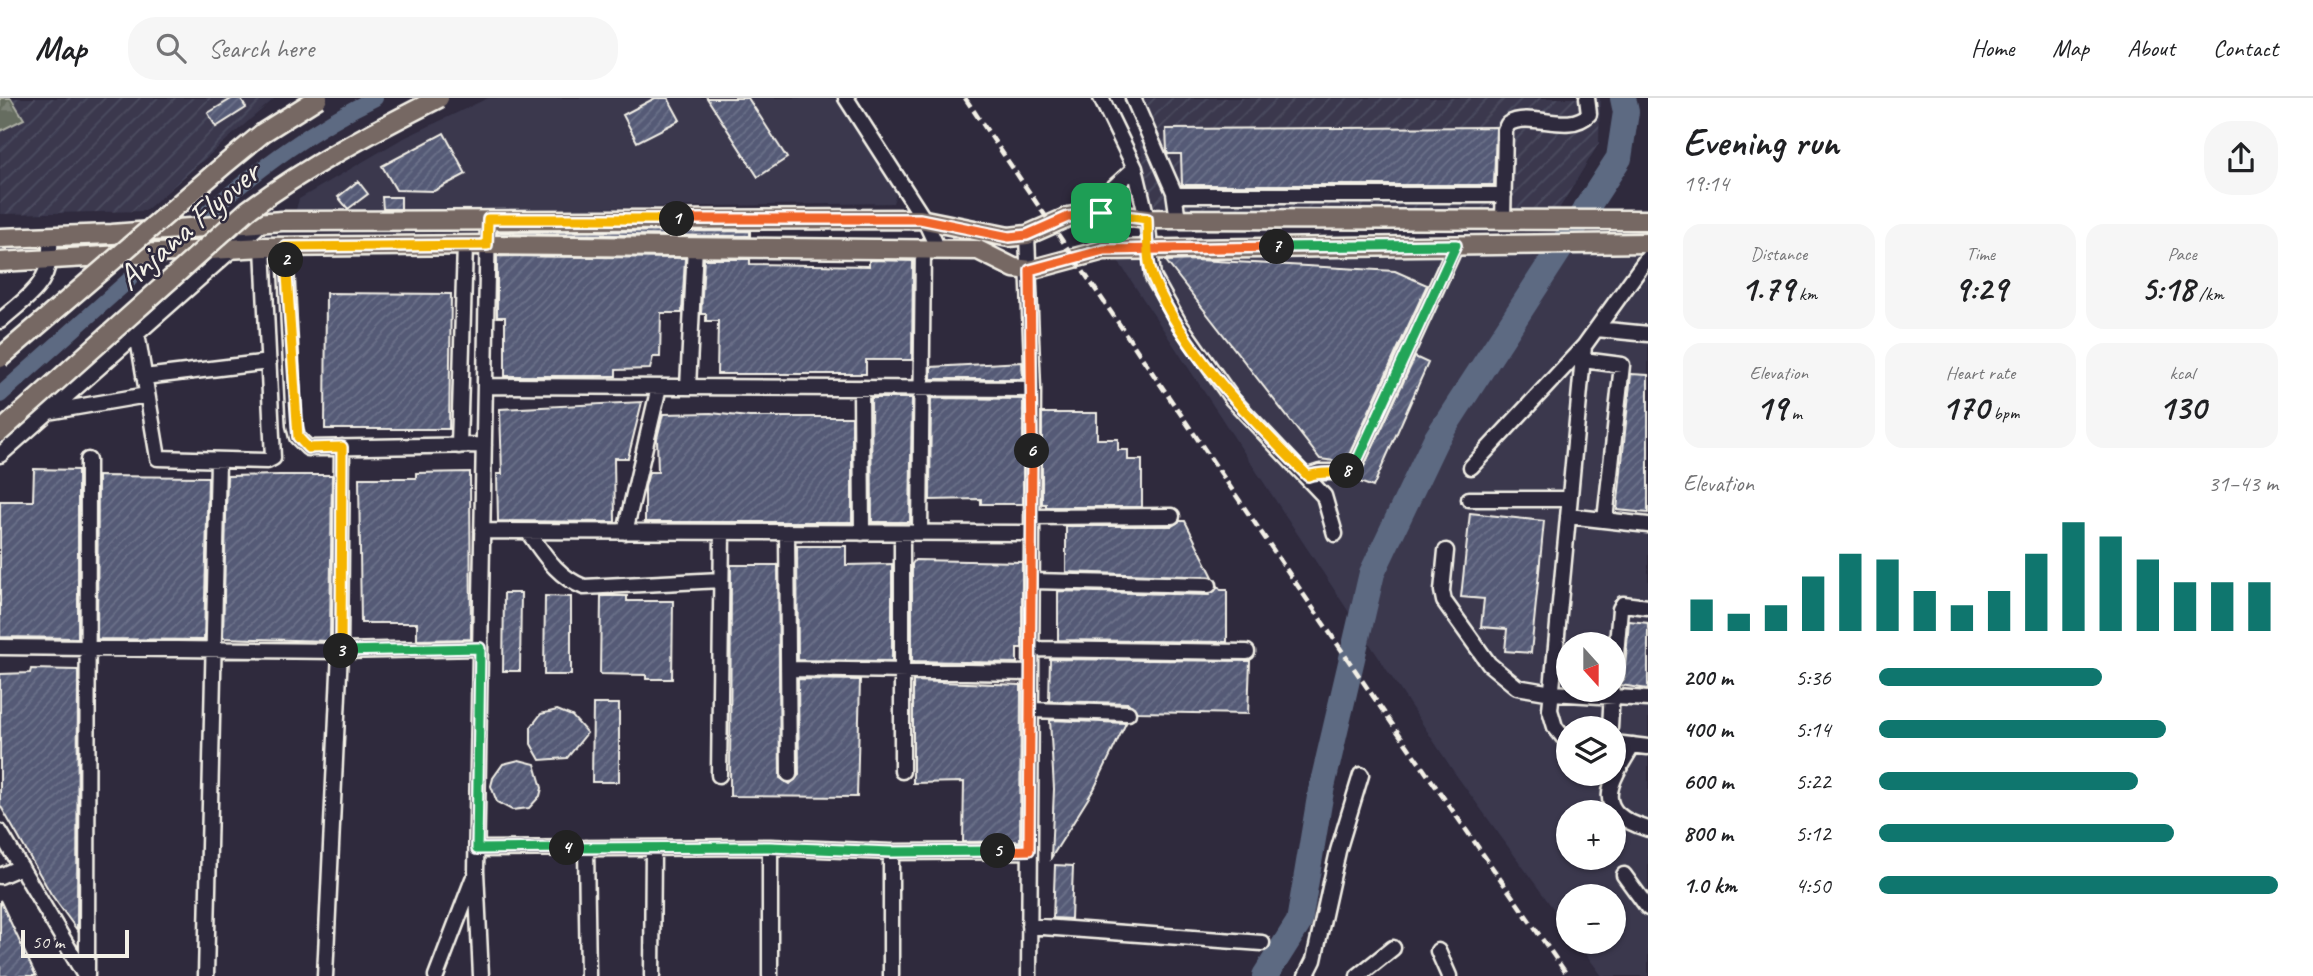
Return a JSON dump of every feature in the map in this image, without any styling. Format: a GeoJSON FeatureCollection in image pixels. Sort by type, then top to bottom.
{"type":"FeatureCollection","features":[{"type":"Feature","properties":{"kind":"main road","name":"Anjana Flyover"},"geometry":{"type":"LineString","coordinates":[[0,358],[244,149],[303,105],[318,98]]}},
{"type":"Feature","properties":{"kind":"main road","name":"Anjana Flyover"},"geometry":{"type":"LineString","coordinates":[[0,432],[248,210],[292,178],[346,146],[439,98]]}},
{"type":"Feature","properties":{"kind":"main road"},"geometry":{"type":"LineString","coordinates":[[0,238],[262,223],[488,219],[925,220],[1009,237],[1027,235],[1068,217],[1101,213],[1147,219],[1524,222],[1648,220]]}},
{"type":"Feature","properties":{"kind":"main road"},"geometry":{"type":"LineString","coordinates":[[0,262],[263,247],[695,246],[978,250],[1014,268],[1030,270],[1085,253],[1148,248],[1456,245],[1648,248]]}},
{"type":"Feature","properties":{"kind":"street"},"geometry":{"type":"LineString","coordinates":[[846,98],[925,220],[930,249],[919,388],[920,533]]}},
{"type":"Feature","properties":{"kind":"street"},"geometry":{"type":"LineString","coordinates":[[1101,98],[1135,168],[1147,219],[1153,277],[1188,336],[1232,399],[1308,476],[1324,496],[1335,534]]}},
{"type":"Feature","properties":{"kind":"street"},"geometry":{"type":"LineString","coordinates":[[1133,98],[1175,195],[1178,219]]}},
{"type":"Feature","properties":{"kind":"street"},"geometry":{"type":"LineString","coordinates":[[1503,221],[1505,130],[1508,124],[1519,120],[1573,122],[1584,119],[1589,114],[1587,98]]}},
{"type":"Feature","properties":{"kind":"street"},"geometry":{"type":"LineString","coordinates":[[1084,214],[1135,168]]}},
{"type":"Feature","properties":{"kind":"street"},"geometry":{"type":"LineString","coordinates":[[1175,195],[1504,195]]}},
{"type":"Feature","properties":{"kind":"street"},"geometry":{"type":"LineString","coordinates":[[481,976],[476,871],[488,219]]}},
{"type":"Feature","properties":{"kind":"street"},"geometry":{"type":"LineString","coordinates":[[0,455],[262,223]]}},
{"type":"Feature","properties":{"kind":"street"},"geometry":{"type":"LineString","coordinates":[[1027,235],[1033,388],[1029,976]]}},
{"type":"Feature","properties":{"kind":"street"},"geometry":{"type":"LineString","coordinates":[[0,321],[32,293],[46,276],[52,261],[50,236]]}},
{"type":"Feature","properties":{"kind":"street"},"geometry":{"type":"LineString","coordinates":[[460,446],[465,245]]}},
{"type":"Feature","properties":{"kind":"street"},"geometry":{"type":"LineString","coordinates":[[1308,476],[1320,472],[1346,472],[1356,463],[1456,245]]}},
{"type":"Feature","properties":{"kind":"street"},"geometry":{"type":"LineString","coordinates":[[688,387],[695,246]]}},
{"type":"Feature","properties":{"kind":"street"},"geometry":{"type":"LineString","coordinates":[[137,333],[158,458],[218,461],[267,461],[273,458],[263,247]]}},
{"type":"Feature","properties":{"kind":"street"},"geometry":{"type":"LineString","coordinates":[[285,247],[298,437],[308,448],[484,445]]}},
{"type":"Feature","properties":{"kind":"street"},"geometry":{"type":"LineString","coordinates":[[1471,467],[1584,353],[1648,248]]}},
{"type":"Feature","properties":{"kind":"street"},"geometry":{"type":"LineString","coordinates":[[1597,329],[1648,334]]}},
{"type":"Feature","properties":{"kind":"street"},"geometry":{"type":"LineString","coordinates":[[1556,728],[1550,710],[1584,353]]}},
{"type":"Feature","properties":{"kind":"street"},"geometry":{"type":"LineString","coordinates":[[1584,353],[1622,365],[1605,520]]}},
{"type":"Feature","properties":{"kind":"street"},"geometry":{"type":"LineString","coordinates":[[144,377],[269,362]]}},
{"type":"Feature","properties":{"kind":"street"},"geometry":{"type":"LineString","coordinates":[[485,386],[1033,388]]}},
{"type":"Feature","properties":{"kind":"street"},"geometry":{"type":"LineString","coordinates":[[625,532],[659,387]]}},
{"type":"Feature","properties":{"kind":"street"},"geometry":{"type":"LineString","coordinates":[[861,388],[862,533]]}},
{"type":"Feature","properties":{"kind":"street"},"geometry":{"type":"LineString","coordinates":[[47,413],[147,395]]}},
{"type":"Feature","properties":{"kind":"street"},"geometry":{"type":"LineString","coordinates":[[325,976],[340,651],[342,447]]}},
{"type":"Feature","properties":{"kind":"street"},"geometry":{"type":"LineString","coordinates":[[86,976],[88,460]]}},
{"type":"Feature","properties":{"kind":"street"},"geometry":{"type":"LineString","coordinates":[[206,976],[218,461]]}},
{"type":"Feature","properties":{"kind":"street"},"geometry":{"type":"LineString","coordinates":[[1469,499],[1569,499]]}},
{"type":"Feature","properties":{"kind":"street"},"geometry":{"type":"LineString","coordinates":[[1032,517],[1172,516]]}},
{"type":"Feature","properties":{"kind":"street"},"geometry":{"type":"LineString","coordinates":[[1568,516],[1648,525]]}},
{"type":"Feature","properties":{"kind":"street"},"geometry":{"type":"LineString","coordinates":[[482,531],[1032,533]]}},
{"type":"Feature","properties":{"kind":"street"},"geometry":{"type":"LineString","coordinates":[[528,531],[556,569],[572,582],[584,587],[722,580]]}},
{"type":"Feature","properties":{"kind":"street"},"geometry":{"type":"LineString","coordinates":[[719,775],[722,532]]}},
{"type":"Feature","properties":{"kind":"street"},"geometry":{"type":"LineString","coordinates":[[787,532],[789,774]]}},
{"type":"Feature","properties":{"kind":"street"},"geometry":{"type":"LineString","coordinates":[[902,533],[902,771]]}},
{"type":"Feature","properties":{"kind":"street"},"geometry":{"type":"LineString","coordinates":[[1446,551],[1444,601],[1489,664],[1517,687],[1556,693]]}},
{"type":"Feature","properties":{"kind":"street"},"geometry":{"type":"LineString","coordinates":[[1032,581],[1209,585]]}},
{"type":"Feature","properties":{"kind":"street"},"geometry":{"type":"LineString","coordinates":[[1618,632],[1623,604],[1648,607]]}},
{"type":"Feature","properties":{"kind":"street"},"geometry":{"type":"LineString","coordinates":[[0,647],[340,651],[480,648]]}},
{"type":"Feature","properties":{"kind":"street"},"geometry":{"type":"LineString","coordinates":[[1031,649],[1247,652]]}},
{"type":"Feature","properties":{"kind":"street"},"geometry":{"type":"LineString","coordinates":[[788,668],[1031,673]]}},
{"type":"Feature","properties":{"kind":"street"},"geometry":{"type":"LineString","coordinates":[[1626,696],[1648,699]]}},
{"type":"Feature","properties":{"kind":"street"},"geometry":{"type":"LineString","coordinates":[[1031,710],[1128,713]]}},
{"type":"Feature","properties":{"kind":"street"},"geometry":{"type":"LineString","coordinates":[[1641,746],[1608,791],[1617,816],[1648,830]]}},
{"type":"Feature","properties":{"kind":"street"},"geometry":{"type":"LineString","coordinates":[[1306,976],[1314,960],[1338,851],[1361,775]]}},
{"type":"Feature","properties":{"kind":"street"},"geometry":{"type":"LineString","coordinates":[[0,832],[86,976]]}},
{"type":"Feature","properties":{"kind":"street"},"geometry":{"type":"LineString","coordinates":[[477,849],[770,847],[891,852],[1029,850]]}},
{"type":"Feature","properties":{"kind":"street"},"geometry":{"type":"LineString","coordinates":[[770,847],[770,976]]}},
{"type":"Feature","properties":{"kind":"street"},"geometry":{"type":"LineString","coordinates":[[586,848],[588,976]]}},
{"type":"Feature","properties":{"kind":"street"},"geometry":{"type":"LineString","coordinates":[[652,976],[653,848]]}},
{"type":"Feature","properties":{"kind":"street"},"geometry":{"type":"LineString","coordinates":[[891,852],[891,976]]}},
{"type":"Feature","properties":{"kind":"street"},"geometry":{"type":"LineString","coordinates":[[0,876],[21,867]]}},
{"type":"Feature","properties":{"kind":"street"},"geometry":{"type":"LineString","coordinates":[[436,976],[476,871]]}},
{"type":"Feature","properties":{"kind":"street"},"geometry":{"type":"LineString","coordinates":[[1624,875],[1648,908]]}},
{"type":"Feature","properties":{"kind":"street"},"geometry":{"type":"LineString","coordinates":[[1029,926],[1262,943]]}},
{"type":"Feature","properties":{"kind":"street"},"geometry":{"type":"LineString","coordinates":[[1358,976],[1376,969],[1394,948]]}},
{"type":"Feature","properties":{"kind":"street"},"geometry":{"type":"LineString","coordinates":[[1438,951],[1449,976]]}},
{"type":"Feature","properties":{"kind":"shaded area"},"geometry":{"type":"Polygon","coordinates":[[[0,98],[275,98],[145,211],[0,214],[0,98]]]}},
{"type":"Feature","properties":{"kind":"shaded area"},"geometry":{"type":"Polygon","coordinates":[[[488,98],[837,98],[897,190],[893,203],[295,213],[299,199],[400,140],[488,98]]]}},
{"type":"Feature","properties":{"kind":"shaded area"},"geometry":{"type":"Polygon","coordinates":[[[1137,98],[1600,98],[1599,143],[1559,209],[1153,209],[1132,105],[1137,98]]]}},
{"type":"Feature","properties":{"kind":"shaded area"},"geometry":{"type":"Polygon","coordinates":[[[1648,251],[1648,976],[1602,976],[1586,954],[1626,954],[1626,884],[1556,884],[1556,912],[1454,772],[1115,256],[1648,251]]]}},
{"type":"Feature","properties":{"kind":"green space"},"geometry":{"type":"Polygon","coordinates":[[[0,98],[11,98],[24,119],[0,131],[0,98]]]}},
{"type":"Feature","properties":{"kind":"building"},"geometry":{"type":"Polygon","coordinates":[[[233,98],[240,98],[246,108],[216,127],[208,113],[233,98]]]}},
{"type":"Feature","properties":{"kind":"building"},"geometry":{"type":"Polygon","coordinates":[[[655,98],[668,98],[680,120],[637,142],[623,115],[655,98]]]}},
{"type":"Feature","properties":{"kind":"building"},"geometry":{"type":"Polygon","coordinates":[[[707,98],[748,98],[787,158],[758,177],[707,98]]]}},
{"type":"Feature","properties":{"kind":"building"},"geometry":{"type":"Polygon","coordinates":[[[1496,127],[1494,185],[1182,185],[1181,154],[1168,154],[1166,129],[1496,127]]]}},
{"type":"Feature","properties":{"kind":"building"},"geometry":{"type":"Polygon","coordinates":[[[444,133],[466,174],[434,191],[396,190],[382,166],[444,133]]]}},
{"type":"Feature","properties":{"kind":"building"},"geometry":{"type":"Polygon","coordinates":[[[358,181],[368,194],[348,209],[338,197],[358,181]]]}},
{"type":"Feature","properties":{"kind":"building"},"geometry":{"type":"Polygon","coordinates":[[[382,197],[401,197],[401,209],[383,209],[382,197]]]}},
{"type":"Feature","properties":{"kind":"building"},"geometry":{"type":"Polygon","coordinates":[[[750,231],[750,236],[497,234],[497,232],[750,231]]]}},
{"type":"Feature","properties":{"kind":"building"},"geometry":{"type":"Polygon","coordinates":[[[497,256],[685,258],[682,313],[661,313],[660,357],[653,357],[650,369],[616,370],[616,376],[505,376],[505,317],[497,317],[497,256]]]}},
{"type":"Feature","properties":{"kind":"building"},"geometry":{"type":"Polygon","coordinates":[[[704,259],[750,259],[750,264],[869,266],[869,260],[913,261],[912,360],[866,360],[866,374],[717,374],[718,321],[706,321],[706,314],[701,314],[704,259]]]}},
{"type":"Feature","properties":{"kind":"building"},"geometry":{"type":"Polygon","coordinates":[[[1198,260],[1395,271],[1427,285],[1348,457],[1342,462],[1320,459],[1166,261],[1198,260]]]}},
{"type":"Feature","properties":{"kind":"building"},"geometry":{"type":"Polygon","coordinates":[[[326,293],[451,294],[449,429],[325,429],[326,293]]]}},
{"type":"Feature","properties":{"kind":"building"},"geometry":{"type":"Polygon","coordinates":[[[1415,357],[1428,363],[1373,487],[1357,481],[1415,357]]]}},
{"type":"Feature","properties":{"kind":"building"},"geometry":{"type":"Polygon","coordinates":[[[1022,362],[1023,379],[931,379],[931,367],[1022,362]]]}},
{"type":"Feature","properties":{"kind":"building"},"geometry":{"type":"Polygon","coordinates":[[[1631,374],[1648,375],[1648,513],[1617,510],[1631,374]]]}},
{"type":"Feature","properties":{"kind":"building"},"geometry":{"type":"Polygon","coordinates":[[[871,398],[912,398],[910,522],[872,522],[871,398]]]}},
{"type":"Feature","properties":{"kind":"building"},"geometry":{"type":"Polygon","coordinates":[[[931,398],[1023,399],[1023,504],[981,504],[981,499],[930,500],[931,398]]]}},
{"type":"Feature","properties":{"kind":"building"},"geometry":{"type":"Polygon","coordinates":[[[642,402],[628,458],[614,458],[615,522],[498,521],[497,474],[502,474],[500,409],[642,402]]]}},
{"type":"Feature","properties":{"kind":"building"},"geometry":{"type":"Polygon","coordinates":[[[711,413],[749,417],[852,417],[852,522],[645,522],[645,487],[649,472],[658,472],[657,438],[663,414],[711,413]]]}},
{"type":"Feature","properties":{"kind":"building"},"geometry":{"type":"Polygon","coordinates":[[[1042,413],[1097,413],[1097,439],[1118,439],[1118,450],[1128,450],[1128,460],[1142,460],[1142,507],[1046,507],[1046,504],[1042,504],[1042,413]]]}},
{"type":"Feature","properties":{"kind":"building"},"geometry":{"type":"Polygon","coordinates":[[[34,469],[78,470],[78,638],[0,637],[0,501],[33,501],[34,469]]]}},
{"type":"Feature","properties":{"kind":"building"},"geometry":{"type":"Polygon","coordinates":[[[470,472],[471,639],[417,640],[417,623],[361,623],[359,478],[416,478],[416,473],[470,472]]]}},
{"type":"Feature","properties":{"kind":"building"},"geometry":{"type":"Polygon","coordinates":[[[332,475],[330,641],[223,638],[227,476],[332,475]]]}},
{"type":"Feature","properties":{"kind":"building"},"geometry":{"type":"Polygon","coordinates":[[[98,476],[208,477],[204,640],[97,639],[98,476]]]}},
{"type":"Feature","properties":{"kind":"building"},"geometry":{"type":"Polygon","coordinates":[[[1470,513],[1544,521],[1531,653],[1505,651],[1507,629],[1481,627],[1484,599],[1461,597],[1470,513]]]}},
{"type":"Feature","properties":{"kind":"building"},"geometry":{"type":"Polygon","coordinates":[[[1185,521],[1213,577],[1066,572],[1066,526],[1172,526],[1185,521]]]}},
{"type":"Feature","properties":{"kind":"building"},"geometry":{"type":"Polygon","coordinates":[[[797,546],[846,546],[846,565],[892,564],[892,661],[798,660],[797,546]]]}},
{"type":"Feature","properties":{"kind":"building"},"geometry":{"type":"Polygon","coordinates":[[[915,560],[1022,562],[1022,648],[1017,648],[1017,663],[912,661],[912,564],[915,560]]]}},
{"type":"Feature","properties":{"kind":"building"},"geometry":{"type":"Polygon","coordinates":[[[731,565],[778,565],[780,778],[790,784],[799,775],[798,679],[860,680],[857,797],[730,796],[731,565]]]}},
{"type":"Feature","properties":{"kind":"building"},"geometry":{"type":"Polygon","coordinates":[[[1218,586],[1221,590],[1227,590],[1227,642],[1058,640],[1058,591],[1209,595],[1218,586]]]}},
{"type":"Feature","properties":{"kind":"building"},"geometry":{"type":"Polygon","coordinates":[[[504,593],[521,593],[520,671],[503,671],[504,593]]]}},
{"type":"Feature","properties":{"kind":"building"},"geometry":{"type":"Polygon","coordinates":[[[545,596],[571,597],[571,675],[544,675],[545,596]]]}},
{"type":"Feature","properties":{"kind":"building"},"geometry":{"type":"Polygon","coordinates":[[[601,596],[627,596],[627,601],[673,601],[672,679],[646,679],[646,675],[600,674],[601,596]]]}},
{"type":"Feature","properties":{"kind":"building"},"geometry":{"type":"Polygon","coordinates":[[[1629,621],[1648,623],[1648,689],[1626,686],[1629,621]]]}},
{"type":"Feature","properties":{"kind":"building"},"geometry":{"type":"Polygon","coordinates":[[[1050,659],[1250,661],[1248,714],[1137,712],[1128,703],[1049,701],[1050,659]]]}},
{"type":"Feature","properties":{"kind":"building"},"geometry":{"type":"Polygon","coordinates":[[[31,669],[78,670],[77,930],[51,894],[0,805],[0,674],[30,673],[31,669]]]}},
{"type":"Feature","properties":{"kind":"building"},"geometry":{"type":"Polygon","coordinates":[[[913,681],[1021,685],[1020,841],[963,842],[964,782],[913,783],[913,681]]]}},
{"type":"Feature","properties":{"kind":"building"},"geometry":{"type":"Polygon","coordinates":[[[593,704],[619,704],[619,782],[592,782],[593,704]]]}},
{"type":"Feature","properties":{"kind":"building"},"geometry":{"type":"Polygon","coordinates":[[[557,710],[572,716],[587,733],[567,758],[540,760],[531,744],[531,727],[541,714],[557,710]]]}},
{"type":"Feature","properties":{"kind":"building"},"geometry":{"type":"Polygon","coordinates":[[[1050,720],[1126,723],[1094,789],[1051,858],[1054,789],[1050,720]]]}},
{"type":"Feature","properties":{"kind":"building"},"geometry":{"type":"Polygon","coordinates":[[[519,760],[535,764],[542,788],[540,796],[529,808],[512,810],[497,802],[491,786],[503,764],[519,760]]]}},
{"type":"Feature","properties":{"kind":"building"},"geometry":{"type":"Polygon","coordinates":[[[1055,865],[1073,866],[1071,919],[1053,918],[1055,865]]]}},
{"type":"Feature","properties":{"kind":"building"},"geometry":{"type":"Polygon","coordinates":[[[0,900],[36,976],[0,976],[0,900]]]}},
{"type":"Feature","properties":{"kind":"waterway"},"geometry":{"type":"LineString","coordinates":[[209,211],[289,149],[330,122],[375,98]]}},
{"type":"Feature","properties":{"kind":"waterway"},"geometry":{"type":"LineString","coordinates":[[1265,976],[1299,922],[1321,791],[1372,573],[1435,441],[1619,158],[1626,112],[1623,98]]}},
{"type":"Feature","properties":{"kind":"waterway"},"geometry":{"type":"LineString","coordinates":[[0,395],[129,280]]}},
{"type":"Feature","properties":{"kind":"railway"},"geometry":{"type":"LineString","coordinates":[[965,98],[1381,708],[1568,976]]}},
{"type":"Feature","properties":{"kind":"route"},"geometry":{"type":"LineString","coordinates":[[1101,213],[1068,217],[1027,235],[1009,237],[920,219],[488,219],[487,245],[285,247],[294,425],[302,444],[308,448],[342,447],[340,651],[480,648],[477,849],[770,847],[891,852],[1029,850],[1033,388],[1030,270],[1104,250],[1148,248],[1456,245],[1356,463],[1346,472],[1320,472],[1308,476],[1232,399],[1180,325],[1153,277],[1148,248],[1147,219],[1101,213]]}}]}
